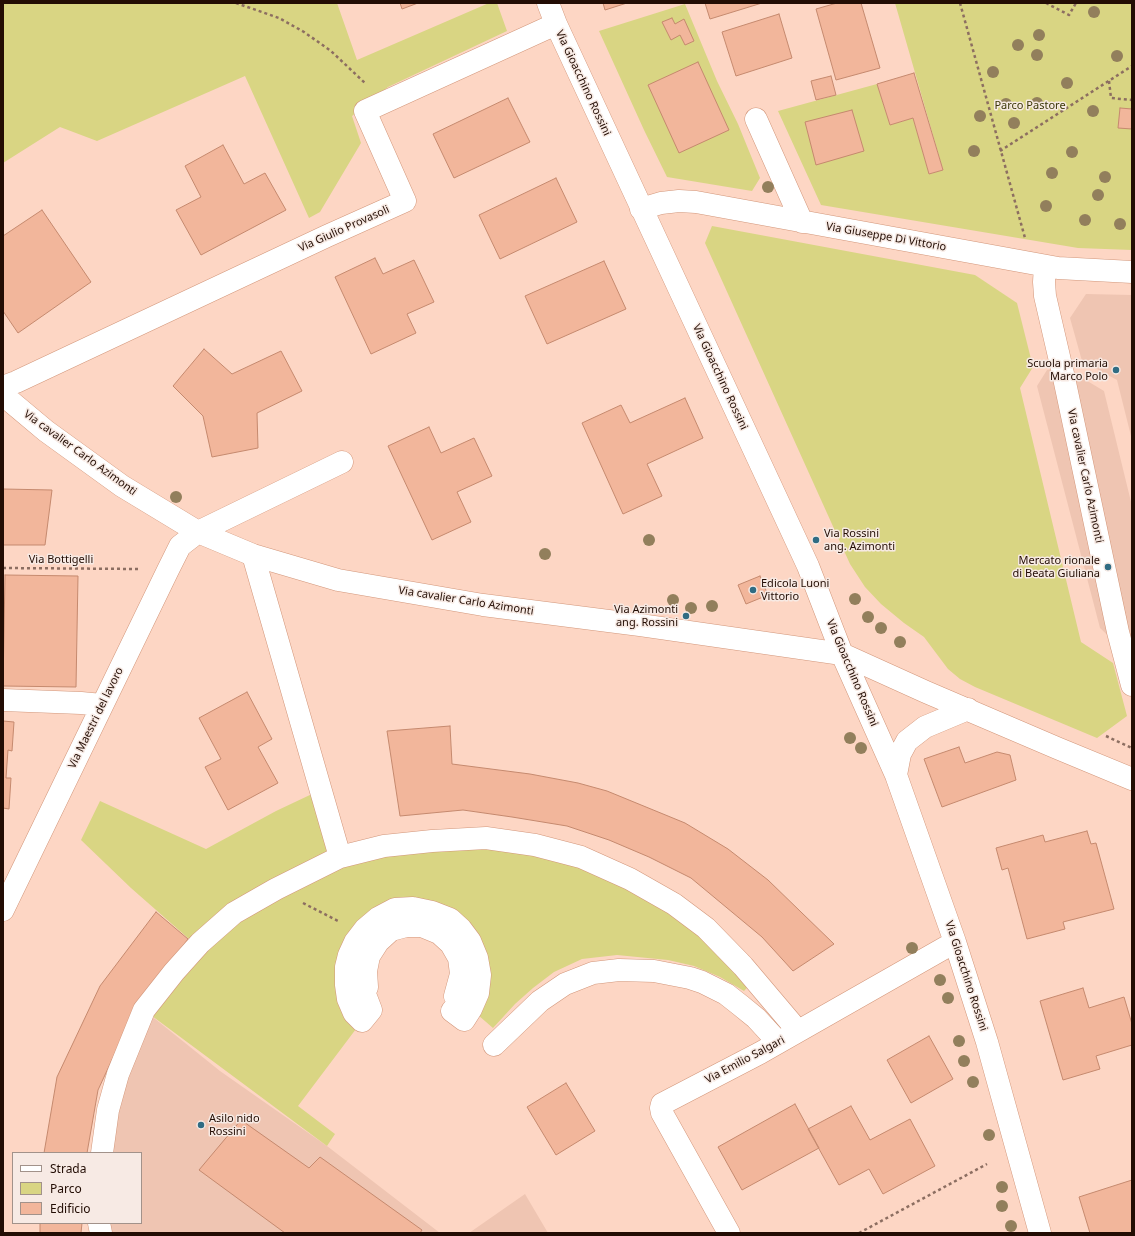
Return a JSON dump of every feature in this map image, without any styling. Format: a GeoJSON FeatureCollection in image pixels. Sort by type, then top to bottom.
{"type":"FeatureCollection","features":[{"type":"Feature","properties":{"kind":"street","name":"Via Gioacchino Rossini"},"geometry":{"type":"LineString","coordinates":[[548,3],[556,24],[641,209],[811,573],[842,654],[896,775],[955,942],[988,1042],[1040,1233]]}},
{"type":"Feature","properties":{"kind":"street","name":"Via Giulio Provasoli"},"geometry":{"type":"LineString","coordinates":[[3,387],[327,236],[405,202],[365,111],[556,24]]}},
{"type":"Feature","properties":{"kind":"street"},"geometry":{"type":"LineString","coordinates":[[756,119],[802,222]]}},
{"type":"Feature","properties":{"kind":"street","name":"Via Giuseppe Di Vittorio"},"geometry":{"type":"LineString","coordinates":[[641,209],[661,203],[679,201],[696,202],[1045,266],[1071,270],[1132,272]]}},
{"type":"Feature","properties":{"kind":"street","name":"Via cavalier Carlo Azimonti"},"geometry":{"type":"LineString","coordinates":[[1045,266],[1045,296],[1118,632],[1132,684]]}},
{"type":"Feature","properties":{"kind":"street","name":"Via cavalier Carlo Azimonti"},"geometry":{"type":"LineString","coordinates":[[3,395],[46,431],[122,486],[198,532],[253,555],[338,580],[483,605],[646,626],[842,654],[968,710],[1132,779]]}},
{"type":"Feature","properties":{"kind":"street","name":"Via Maestri del lavoro"},"geometry":{"type":"LineString","coordinates":[[3,910],[180,546],[198,532],[342,462]]}},
{"type":"Feature","properties":{"kind":"street"},"geometry":{"type":"LineString","coordinates":[[253,555],[340,857]]}},
{"type":"Feature","properties":{"kind":"street","name":"Via Maestri del lavoro"},"geometry":{"type":"LineString","coordinates":[[3,700],[102,705]]}},
{"type":"Feature","properties":{"kind":"street"},"geometry":{"type":"LineString","coordinates":[[896,775],[900,754],[907,741],[925,727],[968,710]]}},
{"type":"Feature","properties":{"kind":"street"},"geometry":{"type":"LineString","coordinates":[[102,1152],[108,1110],[116,1081],[130,1042],[144,1010],[174,972],[200,943],[234,913],[276,889],[340,857],[384,846],[432,841],[486,838],[535,845],[582,857],[630,878],[674,904],[706,928],[743,966],[798,1031]]}},
{"type":"Feature","properties":{"kind":"street"},"geometry":{"type":"LineString","coordinates":[[413,908],[432,912],[450,919],[461,929],[470,941],[478,958],[480,975],[478,993],[464,1020],[452,1010],[461,1000],[455,996],[461,974],[459,958],[451,944],[439,933],[422,926],[406,926],[391,930],[378,942],[369,956],[366,971],[367,987],[363,989],[371,1010],[362,1021],[354,1013],[348,1000],[346,967],[349,955],[362,933],[378,918],[395,909],[413,908]]}},
{"type":"Feature","properties":{"kind":"street","name":"Via Emilio Salgari"},"geometry":{"type":"LineString","coordinates":[[728,1233],[662,1113],[662,1104],[798,1031],[955,942]]}},
{"type":"Feature","properties":{"kind":"street"},"geometry":{"type":"LineString","coordinates":[[494,1045],[540,1001],[565,984],[592,973],[618,970],[654,971],[702,982],[726,994],[740,1005],[756,1018],[778,1042]]}},
{"type":"Feature","properties":{"kind":"path"},"geometry":{"type":"LineString","coordinates":[[236,3],[279,18],[304,32],[331,51],[384,102]]}},
{"type":"Feature","properties":{"kind":"path"},"geometry":{"type":"LineString","coordinates":[[960,3],[1026,240]]}},
{"type":"Feature","properties":{"kind":"path"},"geometry":{"type":"LineString","coordinates":[[1046,3],[1069,15],[1076,3]]}},
{"type":"Feature","properties":{"kind":"path"},"geometry":{"type":"LineString","coordinates":[[1000,151],[1132,66]]}},
{"type":"Feature","properties":{"kind":"path"},"geometry":{"type":"LineString","coordinates":[[1109,81],[1111,98],[1132,100]]}},
{"type":"Feature","properties":{"kind":"path","name":"Via Bottigelli"},"geometry":{"type":"LineString","coordinates":[[3,568],[120,569]]}},
{"type":"Feature","properties":{"kind":"path"},"geometry":{"type":"LineString","coordinates":[[1106,736],[1132,748]]}},
{"type":"Feature","properties":{"kind":"path"},"geometry":{"type":"LineString","coordinates":[[276,889],[362,933]]}},
{"type":"Feature","properties":{"kind":"path"},"geometry":{"type":"LineString","coordinates":[[859,1233],[987,1164]]}},
{"type":"Feature","properties":{"kind":"shaded area","name":"Scuola primaria Marco Polo"},"geometry":{"type":"Polygon","coordinates":[[[1086,294],[1132,295],[1132,440],[1117,380],[1082,361],[1070,318],[1086,294]]]}},
{"type":"Feature","properties":{"kind":"shaded area","name":"Mercato rionale di Beata Giuliana"},"geometry":{"type":"Polygon","coordinates":[[[1064,367],[1104,391],[1132,506],[1132,642],[1118,645],[1100,628],[1037,386],[1047,370],[1064,367]]]}},
{"type":"Feature","properties":{"kind":"shaded area","name":"Asilo nido Rossini"},"geometry":{"type":"Polygon","coordinates":[[[144,1010],[220,1071],[327,1146],[440,1233],[101,1233],[99,1224],[142,1224],[142,1152],[102,1152],[144,1010]]]}},
{"type":"Feature","properties":{"kind":"shaded area"},"geometry":{"type":"Polygon","coordinates":[[[525,1194],[548,1233],[469,1233],[525,1194]]]}},
{"type":"Feature","properties":{"kind":"green space"},"geometry":{"type":"Polygon","coordinates":[[[3,3],[337,3],[357,60],[489,3],[497,3],[507,31],[388,87],[352,116],[361,143],[320,212],[309,218],[245,76],[97,141],[60,127],[3,163],[3,3]]]}},
{"type":"Feature","properties":{"kind":"green space","name":"Parco Pastore"},"geometry":{"type":"Polygon","coordinates":[[[895,3],[1132,3],[1132,250],[1078,248],[821,205],[778,111],[877,84],[890,125],[913,118],[929,174],[943,170],[895,3]]]}},
{"type":"Feature","properties":{"kind":"green space"},"geometry":{"type":"Polygon","coordinates":[[[685,4],[760,178],[752,191],[667,177],[599,31],[685,4]]]}},
{"type":"Feature","properties":{"kind":"green space"},"geometry":{"type":"Polygon","coordinates":[[[712,226],[975,275],[1017,303],[1033,367],[1020,388],[1081,642],[1113,663],[1127,716],[1097,738],[975,687],[960,679],[948,669],[924,637],[881,604],[865,587],[850,564],[705,243],[712,226]]]}},
{"type":"Feature","properties":{"kind":"green space"},"geometry":{"type":"Polygon","coordinates":[[[312,794],[346,847],[384,837],[580,851],[761,973],[744,991],[720,977],[694,966],[668,960],[617,955],[582,959],[554,972],[533,988],[515,1004],[493,1028],[471,1009],[477,958],[378,918],[362,1021],[298,1106],[335,1134],[327,1146],[144,1010],[197,946],[131,888],[81,840],[100,801],[206,849],[276,811],[312,794]]]}},
{"type":"Feature","properties":{"kind":"building"},"geometry":{"type":"Polygon","coordinates":[[[400,3],[418,3],[402,9],[400,3]]]}},
{"type":"Feature","properties":{"kind":"building"},"geometry":{"type":"Polygon","coordinates":[[[603,3],[627,3],[605,10],[603,3]]]}},
{"type":"Feature","properties":{"kind":"building"},"geometry":{"type":"Polygon","coordinates":[[[705,3],[762,3],[710,19],[705,3]]]}},
{"type":"Feature","properties":{"kind":"building"},"geometry":{"type":"Polygon","coordinates":[[[837,3],[861,3],[880,68],[836,80],[816,9],[837,3]]]}},
{"type":"Feature","properties":{"kind":"building"},"geometry":{"type":"Polygon","coordinates":[[[779,14],[792,58],[736,76],[722,32],[779,14]]]}},
{"type":"Feature","properties":{"kind":"building"},"geometry":{"type":"Polygon","coordinates":[[[672,18],[675,24],[684,19],[694,41],[685,45],[680,35],[671,40],[662,22],[672,18]]]}},
{"type":"Feature","properties":{"kind":"building"},"geometry":{"type":"Polygon","coordinates":[[[698,62],[729,130],[679,153],[648,85],[698,62]]]}},
{"type":"Feature","properties":{"kind":"building"},"geometry":{"type":"Polygon","coordinates":[[[914,73],[943,170],[929,174],[913,118],[890,125],[877,84],[914,73]]]}},
{"type":"Feature","properties":{"kind":"building"},"geometry":{"type":"Polygon","coordinates":[[[831,76],[836,95],[816,100],[811,81],[831,76]]]}},
{"type":"Feature","properties":{"kind":"building"},"geometry":{"type":"Polygon","coordinates":[[[508,98],[530,142],[454,178],[433,134],[508,98]]]}},
{"type":"Feature","properties":{"kind":"building"},"geometry":{"type":"Polygon","coordinates":[[[1120,108],[1132,109],[1132,129],[1118,128],[1120,108]]]}},
{"type":"Feature","properties":{"kind":"building"},"geometry":{"type":"Polygon","coordinates":[[[852,110],[864,151],[816,165],[805,122],[852,110]]]}},
{"type":"Feature","properties":{"kind":"building"},"geometry":{"type":"Polygon","coordinates":[[[223,145],[244,184],[265,173],[286,210],[201,255],[176,210],[201,197],[185,166],[223,145]]]}},
{"type":"Feature","properties":{"kind":"building"},"geometry":{"type":"Polygon","coordinates":[[[556,178],[577,222],[500,259],[479,215],[556,178]]]}},
{"type":"Feature","properties":{"kind":"building"},"geometry":{"type":"Polygon","coordinates":[[[42,210],[91,282],[18,333],[3,311],[3,236],[42,210]]]}},
{"type":"Feature","properties":{"kind":"building"},"geometry":{"type":"Polygon","coordinates":[[[375,258],[383,274],[414,260],[434,302],[407,314],[416,333],[371,354],[335,277],[375,258]]]}},
{"type":"Feature","properties":{"kind":"building"},"geometry":{"type":"Polygon","coordinates":[[[604,261],[626,309],[547,344],[525,296],[604,261]]]}},
{"type":"Feature","properties":{"kind":"building"},"geometry":{"type":"Polygon","coordinates":[[[204,349],[232,374],[281,351],[302,391],[257,413],[258,448],[212,457],[203,416],[173,386],[204,349]]]}},
{"type":"Feature","properties":{"kind":"building"},"geometry":{"type":"Polygon","coordinates":[[[685,398],[703,438],[647,464],[662,496],[623,514],[582,423],[621,405],[630,423],[685,398]]]}},
{"type":"Feature","properties":{"kind":"building"},"geometry":{"type":"Polygon","coordinates":[[[429,427],[441,453],[474,438],[492,476],[457,492],[471,522],[432,540],[388,446],[429,427]]]}},
{"type":"Feature","properties":{"kind":"building"},"geometry":{"type":"Polygon","coordinates":[[[3,489],[52,490],[45,545],[3,545],[3,489]]]}},
{"type":"Feature","properties":{"kind":"building"},"geometry":{"type":"Polygon","coordinates":[[[5,575],[78,576],[76,687],[3,686],[5,575]]]}},
{"type":"Feature","properties":{"kind":"building","name":"Edicola Luoni Vittorio"},"geometry":{"type":"Polygon","coordinates":[[[760,576],[768,595],[746,604],[738,585],[760,576]]]}},
{"type":"Feature","properties":{"kind":"building"},"geometry":{"type":"Polygon","coordinates":[[[247,692],[272,739],[258,747],[278,783],[228,810],[205,767],[221,759],[199,718],[247,692]]]}},
{"type":"Feature","properties":{"kind":"building"},"geometry":{"type":"Polygon","coordinates":[[[3,721],[14,722],[12,751],[8,750],[6,778],[11,778],[9,809],[3,808],[3,721]]]}},
{"type":"Feature","properties":{"kind":"building"},"geometry":{"type":"Polygon","coordinates":[[[450,726],[452,764],[530,774],[578,783],[607,791],[685,823],[728,849],[768,880],[834,944],[793,971],[762,937],[691,878],[649,857],[609,840],[567,826],[463,810],[400,816],[387,731],[450,726]]]}},
{"type":"Feature","properties":{"kind":"building"},"geometry":{"type":"Polygon","coordinates":[[[959,747],[965,763],[997,752],[1010,755],[1016,780],[942,807],[924,759],[959,747]]]}},
{"type":"Feature","properties":{"kind":"building"},"geometry":{"type":"Polygon","coordinates":[[[1087,831],[1091,844],[1096,843],[1114,909],[1063,922],[1065,929],[1027,939],[1008,868],[1002,870],[996,848],[1043,835],[1045,842],[1087,831]]]}},
{"type":"Feature","properties":{"kind":"building"},"geometry":{"type":"Polygon","coordinates":[[[156,912],[188,939],[136,1008],[98,1090],[87,1152],[44,1152],[57,1077],[100,986],[156,912]]]}},
{"type":"Feature","properties":{"kind":"building"},"geometry":{"type":"Polygon","coordinates":[[[1083,988],[1089,1008],[1124,997],[1132,1024],[1132,1045],[1096,1056],[1100,1069],[1063,1080],[1040,1001],[1083,988]]]}},
{"type":"Feature","properties":{"kind":"building"},"geometry":{"type":"Polygon","coordinates":[[[929,1036],[953,1079],[911,1103],[887,1060],[929,1036]]]}},
{"type":"Feature","properties":{"kind":"building"},"geometry":{"type":"Polygon","coordinates":[[[566,1083],[595,1131],[556,1155],[527,1107],[566,1083]]]}},
{"type":"Feature","properties":{"kind":"building"},"geometry":{"type":"Polygon","coordinates":[[[795,1104],[819,1148],[742,1190],[718,1147],[795,1104]]]}},
{"type":"Feature","properties":{"kind":"building"},"geometry":{"type":"Polygon","coordinates":[[[851,1106],[870,1140],[910,1119],[935,1166],[883,1194],[869,1169],[839,1185],[808,1129],[851,1106]]]}},
{"type":"Feature","properties":{"kind":"building"},"geometry":{"type":"Polygon","coordinates":[[[241,1120],[309,1168],[320,1157],[422,1230],[420,1233],[285,1233],[199,1170],[241,1120]]]}},
{"type":"Feature","properties":{"kind":"building"},"geometry":{"type":"Polygon","coordinates":[[[1132,1180],[1132,1233],[1090,1233],[1079,1197],[1132,1180]]]}},
{"type":"Feature","properties":{"kind":"building"},"geometry":{"type":"Polygon","coordinates":[[[40,1224],[82,1224],[81,1233],[40,1233],[40,1224]]]}},
{"type":"Feature","properties":{"kind":"place","name":"Scuola primaria Marco Polo"},"geometry":{"type":"Point","coordinates":[1116,370]}},
{"type":"Feature","properties":{"kind":"place","name":"Via Rossini ang. Azimonti"},"geometry":{"type":"Point","coordinates":[816,540]}},
{"type":"Feature","properties":{"kind":"place","name":"Mercato rionale di Beata Giuliana"},"geometry":{"type":"Point","coordinates":[1108,567]}},
{"type":"Feature","properties":{"kind":"place","name":"Edicola Luoni Vittorio"},"geometry":{"type":"Point","coordinates":[753,590]}},
{"type":"Feature","properties":{"kind":"place","name":"Via Azimonti ang. Rossini"},"geometry":{"type":"Point","coordinates":[686,616]}},
{"type":"Feature","properties":{"kind":"place","name":"Asilo nido Rossini"},"geometry":{"type":"Point","coordinates":[201,1125]}}]}
